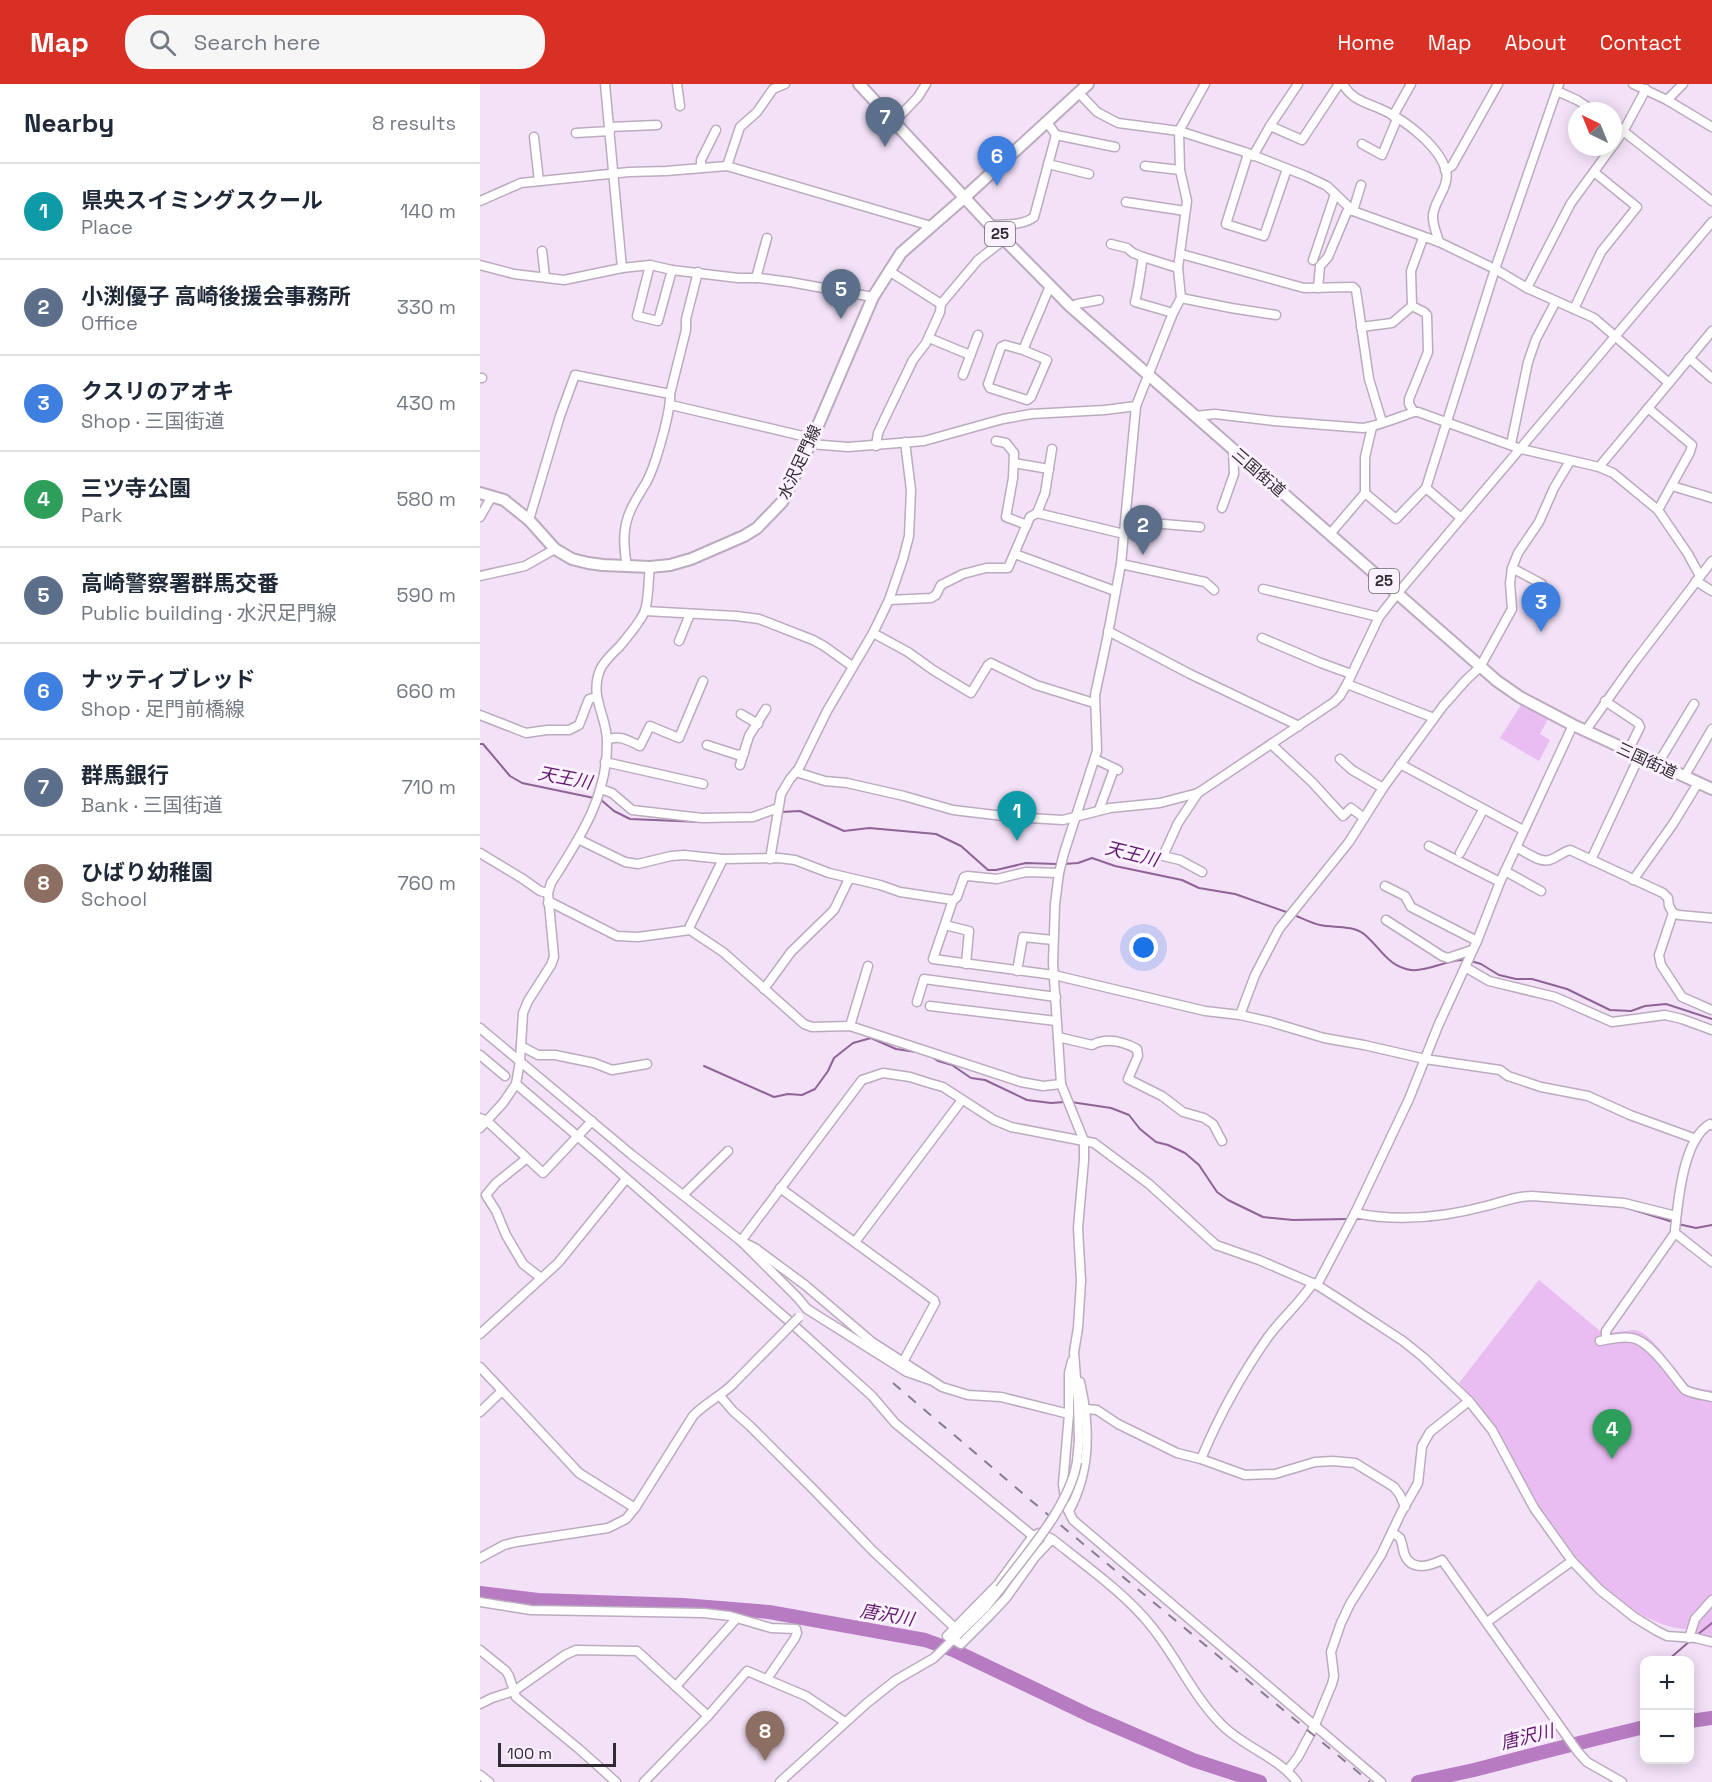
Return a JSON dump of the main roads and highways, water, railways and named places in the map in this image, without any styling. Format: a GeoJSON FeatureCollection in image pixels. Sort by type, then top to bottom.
{"type":"FeatureCollection","features":[{"type":"Feature","properties":{"kind":"main road","name":"三国街道"},"geometry":{"type":"LineString","coordinates":[[859,84],[990,225],[1071,307],[1480,667],[1520,697],[1573,725],[1712,789]]}},
{"type":"Feature","properties":{"kind":"main road","name":"水沢足門線"},"geometry":{"type":"LineString","coordinates":[[480,493],[504,500],[529,520],[555,549],[572,559],[588,563],[627,567],[670,565],[691,559],[757,528],[782,502],[873,297],[901,253],[1088,84]]}},
{"type":"Feature","properties":{"kind":"waterway","name":"天王川"},"geometry":{"type":"LineString","coordinates":[[480,744],[483,744],[510,776],[522,783],[594,798]]}},
{"type":"Feature","properties":{"kind":"waterway","name":"天王川"},"geometry":{"type":"LineString","coordinates":[[600,799],[614,811],[630,819],[702,822]]}},
{"type":"Feature","properties":{"kind":"waterway","name":"天王川"},"geometry":{"type":"LineString","coordinates":[[781,812],[800,811],[844,831],[869,828],[936,834],[961,846],[988,870],[1026,863],[1058,864]]}},
{"type":"Feature","properties":{"kind":"waterway","name":"天王川"},"geometry":{"type":"LineString","coordinates":[[1064,864],[1078,863],[1092,858],[1115,866],[1182,880],[1199,888],[1235,894],[1289,913]]}},
{"type":"Feature","properties":{"kind":"waterway","name":"天王川"},"geometry":{"type":"LineString","coordinates":[[1294,915],[1320,925],[1359,931],[1370,939],[1390,961],[1403,968],[1418,970],[1465,960]]}},
{"type":"Feature","properties":{"kind":"waterway","name":"天王川"},"geometry":{"type":"LineString","coordinates":[[1471,961],[1499,975],[1516,979],[1532,979],[1567,989],[1610,1010],[1631,1011],[1645,1006],[1666,1004],[1712,1019]]}},
{"type":"Feature","properties":{"kind":"waterway"},"geometry":{"type":"LineString","coordinates":[[704,1066],[774,1097],[788,1094],[802,1095],[815,1089],[834,1058],[853,1043],[871,1038],[896,1049],[916,1052]]}},
{"type":"Feature","properties":{"kind":"waterway"},"geometry":{"type":"LineString","coordinates":[[932,1057],[952,1065],[971,1078],[985,1080],[1027,1100],[1065,1102]]}},
{"type":"Feature","properties":{"kind":"waterway"},"geometry":{"type":"LineString","coordinates":[[1071,1102],[1111,1108],[1129,1115],[1140,1129],[1156,1142],[1185,1153],[1199,1165],[1217,1192],[1263,1217],[1293,1220],[1348,1219]]}},
{"type":"Feature","properties":{"kind":"waterway"},"geometry":{"type":"LineString","coordinates":[[1627,1208],[1673,1222]]}},
{"type":"Feature","properties":{"kind":"waterway"},"geometry":{"type":"LineString","coordinates":[[1354,1219],[1369,1219]]}},
{"type":"Feature","properties":{"kind":"waterway"},"geometry":{"type":"LineString","coordinates":[[1426,1221],[1438,1219]]}},
{"type":"Feature","properties":{"kind":"waterway"},"geometry":{"type":"LineString","coordinates":[[1678,1224],[1696,1228],[1712,1225]]}},
{"type":"Feature","properties":{"kind":"waterway","name":"唐沢川"},"geometry":{"type":"LineString","coordinates":[[480,1593],[538,1600],[683,1605],[769,1612],[925,1640],[953,1650],[1089,1715],[1193,1760],[1260,1782]]}},
{"type":"Feature","properties":{"kind":"waterway"},"geometry":{"type":"LineString","coordinates":[[1697,1635],[1712,1623]]}},
{"type":"Feature","properties":{"kind":"waterway"},"geometry":{"type":"LineString","coordinates":[[1673,1656],[1690,1641]]}},
{"type":"Feature","properties":{"kind":"waterway","name":"唐沢川"},"geometry":{"type":"LineString","coordinates":[[1694,1720],[1712,1718]]}},
{"type":"Feature","properties":{"kind":"waterway","name":"唐沢川"},"geometry":{"type":"LineString","coordinates":[[1418,1782],[1640,1728]]}},
{"type":"Feature","properties":{"kind":"railway"},"geometry":{"type":"LineString","coordinates":[[893,1383],[1370,1782]]}},
{"type":"Feature","properties":{"kind":"place","name":"群馬銀行"},"geometry":{"type":"Point","coordinates":[885,147]}},
{"type":"Feature","properties":{"kind":"place","name":"ナッティブレッド"},"geometry":{"type":"Point","coordinates":[997,186]}},
{"type":"Feature","properties":{"kind":"place","name":"高崎警察署群馬交番"},"geometry":{"type":"Point","coordinates":[841,319]}},
{"type":"Feature","properties":{"kind":"place","name":"小渕優子 高崎後援会事務所"},"geometry":{"type":"Point","coordinates":[1143,555]}},
{"type":"Feature","properties":{"kind":"place","name":"クスリのアオキ"},"geometry":{"type":"Point","coordinates":[1541,632]}},
{"type":"Feature","properties":{"kind":"place","name":"県央スイミングスクール"},"geometry":{"type":"Point","coordinates":[1017,841]}},
{"type":"Feature","properties":{"kind":"place","name":"三ツ寺公園"},"geometry":{"type":"Point","coordinates":[1612,1459]}},
{"type":"Feature","properties":{"kind":"place","name":"ひばり幼稚園"},"geometry":{"type":"Point","coordinates":[765,1761]}}]}
